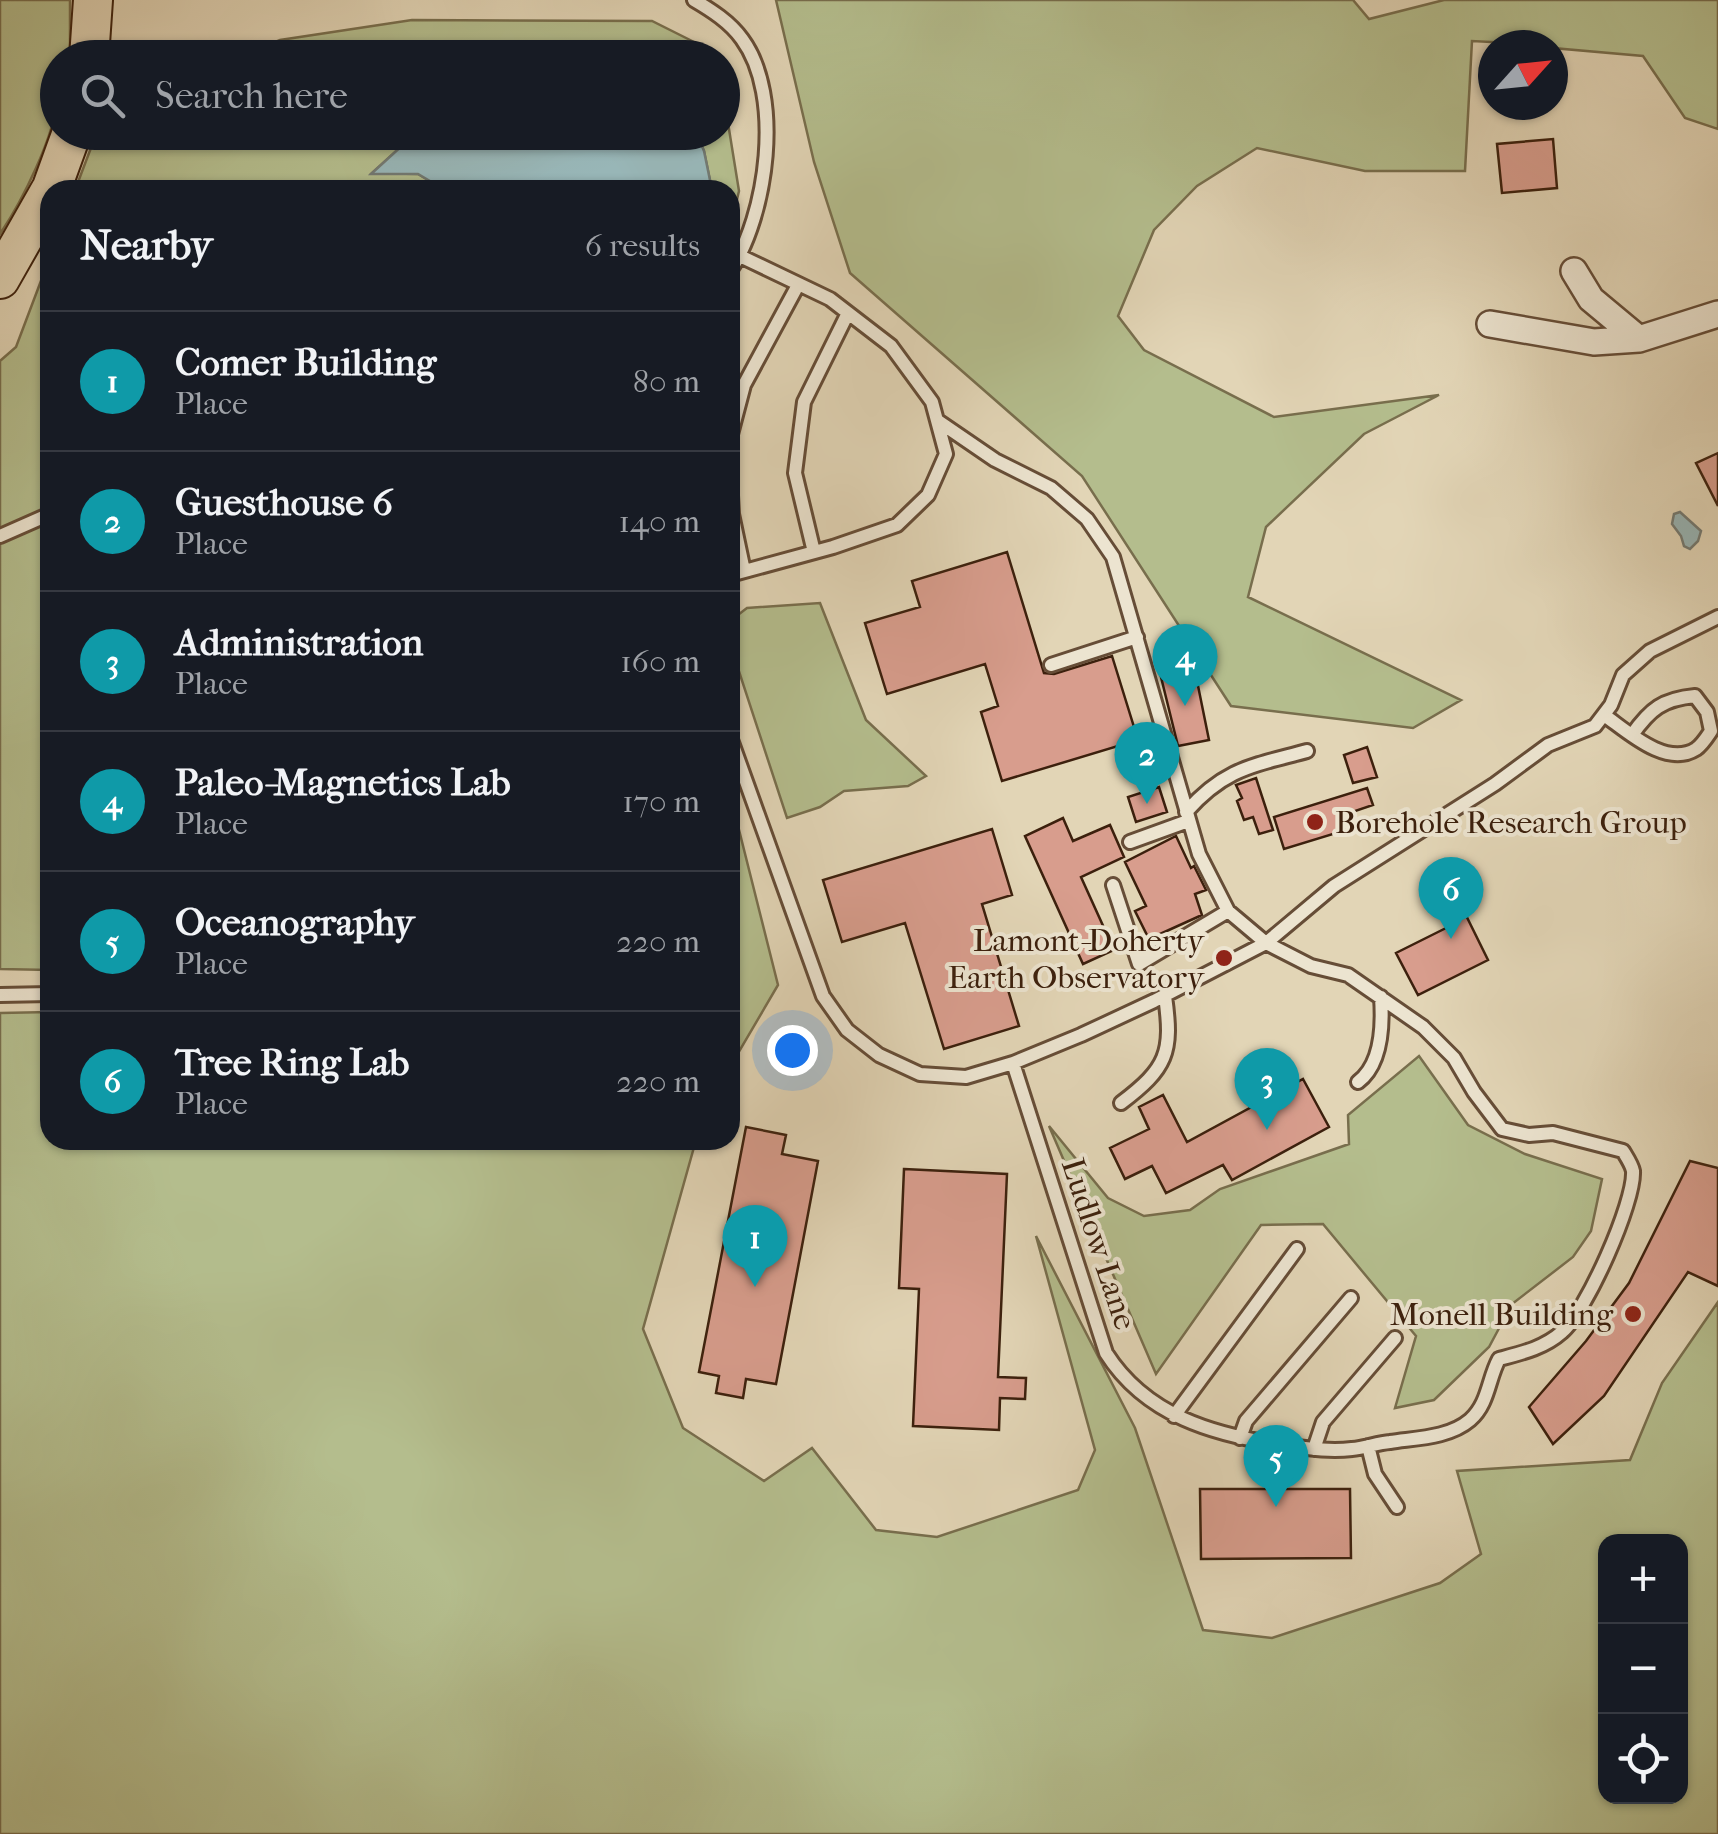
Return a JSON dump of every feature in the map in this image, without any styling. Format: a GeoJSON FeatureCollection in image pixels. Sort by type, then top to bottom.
{"type":"FeatureCollection","features":[{"type":"Feature","properties":{"kind":"main road"},"geometry":{"type":"LineString","coordinates":[[90,40],[93,0]]}},
{"type":"Feature","properties":{"kind":"main road"},"geometry":{"type":"LineString","coordinates":[[54,180],[65,150]]}},
{"type":"Feature","properties":{"kind":"main road"},"geometry":{"type":"LineString","coordinates":[[0,280],[40,210]]}},
{"type":"Feature","properties":{"kind":"street"},"geometry":{"type":"LineString","coordinates":[[1574,271],[1591,298],[1639,339]]}},
{"type":"Feature","properties":{"kind":"street"},"geometry":{"type":"LineString","coordinates":[[1490,324],[1594,342],[1639,339],[1718,314]]}},
{"type":"Feature","properties":{"kind":"lane"},"geometry":{"type":"LineString","coordinates":[[694,0],[714,12],[743,40],[762,88],[766,147],[758,210],[740,249]]}},
{"type":"Feature","properties":{"kind":"lane"},"geometry":{"type":"LineString","coordinates":[[740,266],[830,299],[891,346],[932,402],[946,454],[928,495],[897,525],[740,572]]}},
{"type":"Feature","properties":{"kind":"lane"},"geometry":{"type":"LineString","coordinates":[[740,400],[744,385],[798,285]]}},
{"type":"Feature","properties":{"kind":"lane"},"geometry":{"type":"LineString","coordinates":[[814,552],[795,473],[804,402],[848,313]]}},
{"type":"Feature","properties":{"kind":"lane"},"geometry":{"type":"LineString","coordinates":[[938,422],[996,460],[1052,488],[1086,519],[1114,557],[1199,854],[1228,911],[1139,964],[1113,885]]}},
{"type":"Feature","properties":{"kind":"lane"},"geometry":{"type":"LineString","coordinates":[[0,536],[40,518]]}},
{"type":"Feature","properties":{"kind":"lane"},"geometry":{"type":"LineString","coordinates":[[740,765],[823,996],[847,1030],[879,1056],[920,1074],[966,1078],[1013,1064],[1164,996],[1266,943],[1334,886],[1495,784],[1548,745],[1595,726],[1611,706],[1622,675],[1650,652],[1718,617]]}},
{"type":"Feature","properties":{"kind":"lane"},"geometry":{"type":"LineString","coordinates":[[1051,666],[1137,637]]}},
{"type":"Feature","properties":{"kind":"lane"},"geometry":{"type":"LineString","coordinates":[[1604,714],[1632,734],[1661,752],[1678,756],[1697,749],[1711,731],[1706,712],[1694,696],[1660,703],[1632,734]]}},
{"type":"Feature","properties":{"kind":"lane"},"geometry":{"type":"LineString","coordinates":[[1130,842],[1187,816],[1209,786],[1229,774],[1306,751]]}},
{"type":"Feature","properties":{"kind":"lane","name":"Ludlow Lane"},"geometry":{"type":"LineString","coordinates":[[1013,1064],[1106,1353],[1131,1384],[1174,1416],[1200,1428],[1314,1449],[1355,1449],[1444,1433],[1470,1420],[1486,1400],[1499,1358],[1540,1348],[1565,1330],[1600,1278],[1608,1246],[1622,1217],[1633,1170],[1623,1151],[1588,1139],[1502,1129],[1454,1058],[1423,1027],[1348,974],[1311,966],[1266,943],[1228,911]]}},
{"type":"Feature","properties":{"kind":"lane"},"geometry":{"type":"LineString","coordinates":[[0,995],[40,994]]}},
{"type":"Feature","properties":{"kind":"lane"},"geometry":{"type":"LineString","coordinates":[[1121,1103],[1157,1072],[1168,1052],[1170,1030],[1164,996]]}},
{"type":"Feature","properties":{"kind":"lane"},"geometry":{"type":"LineString","coordinates":[[1358,1082],[1374,1064],[1382,1028],[1381,998]]}},
{"type":"Feature","properties":{"kind":"lane"},"geometry":{"type":"LineString","coordinates":[[1174,1416],[1297,1250]]}},
{"type":"Feature","properties":{"kind":"lane"},"geometry":{"type":"LineString","coordinates":[[1240,1438],[1246,1420],[1351,1298]]}},
{"type":"Feature","properties":{"kind":"lane"},"geometry":{"type":"LineString","coordinates":[[1314,1449],[1323,1422],[1395,1338]]}},
{"type":"Feature","properties":{"kind":"lane"},"geometry":{"type":"LineString","coordinates":[[1368,1446],[1375,1474],[1397,1507]]}},
{"type":"Feature","properties":{"kind":"green space"},"geometry":{"type":"Polygon","coordinates":[[[0,0],[70,0],[70,40],[40,40],[40,150],[44,150],[0,234],[0,0]]]}},
{"type":"Feature","properties":{"kind":"green space"},"geometry":{"type":"Polygon","coordinates":[[[776,0],[1353,0],[1369,19],[1444,0],[1718,0],[1718,129],[1685,118],[1643,56],[1568,49],[1568,30],[1478,30],[1478,41],[1472,41],[1465,171],[1365,171],[1257,148],[1197,186],[1154,230],[1118,316],[1144,350],[1274,417],[1439,395],[1364,434],[1266,527],[1248,597],[1461,700],[1413,728],[1231,706],[1082,476],[850,273],[814,162],[776,0]]]}},
{"type":"Feature","properties":{"kind":"green space"},"geometry":{"type":"Polygon","coordinates":[[[412,20],[652,21],[690,40],[280,40],[412,20]]]}},
{"type":"Feature","properties":{"kind":"green space"},"geometry":{"type":"Polygon","coordinates":[[[90,150],[397,150],[372,173],[418,174],[428,180],[79,180],[90,150]]]}},
{"type":"Feature","properties":{"kind":"green space"},"geometry":{"type":"Polygon","coordinates":[[[732,150],[737,180],[710,180],[704,151],[732,150]]]}},
{"type":"Feature","properties":{"kind":"green space"},"geometry":{"type":"Polygon","coordinates":[[[40,283],[40,970],[0,969],[0,361],[16,347],[40,283]]]}},
{"type":"Feature","properties":{"kind":"green space"},"geometry":{"type":"Polygon","coordinates":[[[820,603],[866,720],[926,776],[908,786],[844,791],[820,807],[787,818],[740,675],[740,613],[747,608],[820,603]]]}},
{"type":"Feature","properties":{"kind":"green space"},"geometry":{"type":"Polygon","coordinates":[[[740,834],[778,985],[740,1050],[740,834]]]}},
{"type":"Feature","properties":{"kind":"green space"},"geometry":{"type":"Polygon","coordinates":[[[40,1012],[40,1150],[693,1150],[643,1329],[683,1428],[764,1481],[812,1448],[876,1530],[937,1537],[1078,1490],[1095,1450],[1036,1236],[1135,1428],[1203,1630],[1272,1638],[1440,1583],[1481,1554],[1457,1471],[1630,1460],[1662,1383],[1718,1302],[1718,1834],[0,1834],[0,1013],[40,1012]]]}},
{"type":"Feature","properties":{"kind":"green space"},"geometry":{"type":"Polygon","coordinates":[[[1419,1056],[1468,1125],[1525,1154],[1602,1179],[1591,1231],[1573,1257],[1512,1304],[1489,1347],[1434,1400],[1395,1408],[1416,1336],[1323,1224],[1261,1225],[1156,1374],[1049,1126],[1108,1198],[1144,1216],[1190,1210],[1220,1189],[1349,1144],[1348,1115],[1419,1056]]]}},
{"type":"Feature","properties":{"kind":"water"},"geometry":{"type":"Polygon","coordinates":[[[397,150],[704,150],[710,180],[428,180],[418,174],[371,174],[397,150]]]}},
{"type":"Feature","properties":{"kind":"water"},"geometry":{"type":"Polygon","coordinates":[[[1680,512],[1701,531],[1690,549],[1684,546],[1672,524],[1674,514],[1680,512]]]}},
{"type":"Feature","properties":{"kind":"building"},"geometry":{"type":"Polygon","coordinates":[[[1553,139],[1557,188],[1502,193],[1497,144],[1553,139]]]}},
{"type":"Feature","properties":{"kind":"building"},"geometry":{"type":"Polygon","coordinates":[[[1718,453],[1718,506],[1696,463],[1718,453]]]}},
{"type":"Feature","properties":{"kind":"building"},"geometry":{"type":"Polygon","coordinates":[[[1007,552],[1044,673],[1054,674],[1112,656],[1138,740],[1002,781],[981,712],[998,706],[985,664],[887,694],[865,623],[920,607],[912,581],[1007,552]]]}},
{"type":"Feature","properties":{"kind":"building"},"geometry":{"type":"Polygon","coordinates":[[[1194,666],[1209,740],[1178,746],[1160,673],[1194,666]]]}},
{"type":"Feature","properties":{"kind":"building","name":"Borehole Research Group"},"geometry":{"type":"Polygon","coordinates":[[[1367,747],[1377,777],[1353,783],[1344,755],[1367,747]]]}},
{"type":"Feature","properties":{"kind":"building","name":"Borehole Research Group"},"geometry":{"type":"Polygon","coordinates":[[[1256,778],[1273,830],[1259,834],[1253,817],[1244,820],[1236,785],[1256,778]]]}},
{"type":"Feature","properties":{"kind":"building"},"geometry":{"type":"Polygon","coordinates":[[[1159,787],[1167,812],[1136,822],[1128,797],[1159,787]]]}},
{"type":"Feature","properties":{"kind":"building","name":"Borehole Research Group"},"geometry":{"type":"Polygon","coordinates":[[[1367,788],[1373,805],[1352,812],[1356,827],[1284,849],[1274,817],[1367,788]]]}},
{"type":"Feature","properties":{"kind":"building"},"geometry":{"type":"Polygon","coordinates":[[[1063,818],[1073,841],[1110,825],[1124,857],[1081,877],[1114,950],[1083,964],[1025,836],[1063,818]]]}},
{"type":"Feature","properties":{"kind":"building"},"geometry":{"type":"Polygon","coordinates":[[[992,829],[1012,895],[982,904],[1019,1026],[944,1049],[905,923],[842,942],[823,880],[992,829]]]}},
{"type":"Feature","properties":{"kind":"building"},"geometry":{"type":"Polygon","coordinates":[[[1176,836],[1206,890],[1195,894],[1202,915],[1149,939],[1135,911],[1146,906],[1125,862],[1176,836]]]}},
{"type":"Feature","properties":{"kind":"building"},"geometry":{"type":"Polygon","coordinates":[[[1452,887],[1488,960],[1418,995],[1396,953],[1452,925],[1436,894],[1452,887]]]}},
{"type":"Feature","properties":{"kind":"building"},"geometry":{"type":"Polygon","coordinates":[[[1303,1079],[1329,1127],[1232,1180],[1223,1165],[1166,1193],[1152,1166],[1125,1179],[1110,1148],[1149,1129],[1139,1107],[1163,1095],[1187,1142],[1303,1079]]]}},
{"type":"Feature","properties":{"kind":"building"},"geometry":{"type":"Polygon","coordinates":[[[746,1127],[786,1135],[782,1154],[818,1161],[776,1384],[746,1379],[743,1398],[716,1393],[719,1376],[699,1372],[746,1127]]]}},
{"type":"Feature","properties":{"kind":"building","name":"Monell Building"},"geometry":{"type":"Polygon","coordinates":[[[1690,1161],[1718,1168],[1718,1286],[1688,1272],[1604,1396],[1553,1444],[1529,1407],[1629,1283],[1690,1161]]]}},
{"type":"Feature","properties":{"kind":"building"},"geometry":{"type":"Polygon","coordinates":[[[904,1169],[1007,1174],[998,1377],[1026,1378],[1025,1399],[1000,1398],[999,1430],[913,1426],[919,1289],[899,1288],[904,1169]]]}},
{"type":"Feature","properties":{"kind":"building"},"geometry":{"type":"Polygon","coordinates":[[[1200,1489],[1350,1489],[1351,1558],[1201,1559],[1200,1489]]]}},
{"type":"Feature","properties":{"kind":"place","name":"Paleo-Magnetics Lab"},"geometry":{"type":"Point","coordinates":[1185,706]}},
{"type":"Feature","properties":{"kind":"place","name":"Guesthouse 6"},"geometry":{"type":"Point","coordinates":[1147,804]}},
{"type":"Feature","properties":{"kind":"place","name":"Borehole Research Group"},"geometry":{"type":"Point","coordinates":[1315,822]}},
{"type":"Feature","properties":{"kind":"place","name":"Tree Ring Lab"},"geometry":{"type":"Point","coordinates":[1451,939]}},
{"type":"Feature","properties":{"kind":"place","name":"Lamont-Doherty Earth Observatory"},"geometry":{"type":"Point","coordinates":[1224,958]}},
{"type":"Feature","properties":{"kind":"place","name":"Administration"},"geometry":{"type":"Point","coordinates":[1267,1130]}},
{"type":"Feature","properties":{"kind":"place","name":"Comer Building"},"geometry":{"type":"Point","coordinates":[755,1287]}},
{"type":"Feature","properties":{"kind":"place","name":"Monell Building"},"geometry":{"type":"Point","coordinates":[1633,1314]}},
{"type":"Feature","properties":{"kind":"place","name":"Oceanography"},"geometry":{"type":"Point","coordinates":[1276,1507]}}]}
